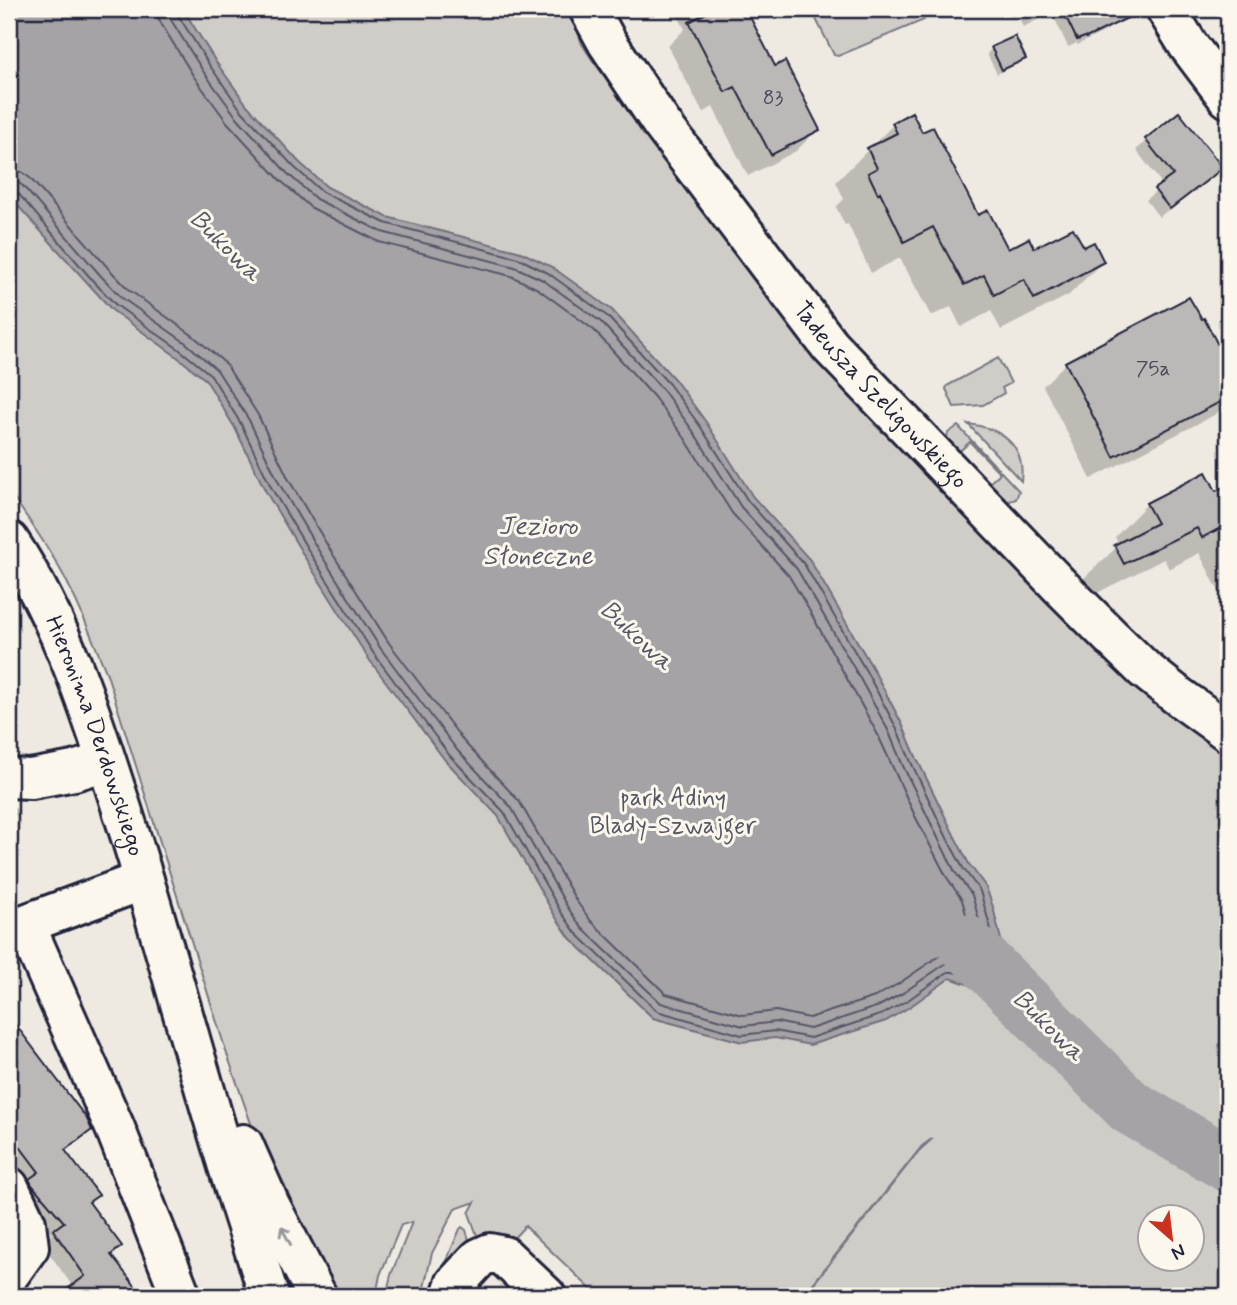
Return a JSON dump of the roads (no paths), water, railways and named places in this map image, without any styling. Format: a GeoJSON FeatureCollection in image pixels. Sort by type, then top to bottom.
{"type":"FeatureCollection","features":[{"type":"Feature","properties":{"kind":"main road","name":"Tadeusza Szeligowskiego"},"geometry":{"type":"LineString","coordinates":[[589,9],[607,42],[661,123],[831,346],[1127,653],[1169,689],[1228,732]]}},
{"type":"Feature","properties":{"kind":"main road"},"geometry":{"type":"LineString","coordinates":[[1166,9],[1188,45],[1228,98]]}},
{"type":"Feature","properties":{"kind":"main road","name":"Hieronima Derdowskiego"},"geometry":{"type":"LineString","coordinates":[[9,541],[34,583],[67,652],[106,761],[269,1296]]}},
{"type":"Feature","properties":{"kind":"main road"},"geometry":{"type":"LineString","coordinates":[[9,778],[31,779],[74,771],[106,761]]}},
{"type":"Feature","properties":{"kind":"main road"},"geometry":{"type":"LineString","coordinates":[[144,880],[17,916],[115,1128],[181,1296]]}},
{"type":"Feature","properties":{"kind":"main road","name":"Hieronima Derdowskiego"},"geometry":{"type":"LineString","coordinates":[[162,940],[186,1008],[253,1167],[317,1296]]}},
{"type":"Feature","properties":{"kind":"main road"},"geometry":{"type":"LineString","coordinates":[[9,1187],[26,1223],[29,1247],[9,1275]]}},
{"type":"Feature","properties":{"kind":"main road"},"geometry":{"type":"LineString","coordinates":[[452,1296],[455,1284],[479,1258],[490,1253],[504,1256],[546,1296]]}},
{"type":"Feature","properties":{"kind":"water","name":"Jezioro Słoneczne"},"geometry":{"type":"Polygon","coordinates":[[[9,9],[183,9],[247,105],[299,162],[327,187],[387,217],[521,252],[552,267],[612,310],[675,380],[706,422],[753,497],[810,560],[902,724],[969,864],[986,887],[1003,948],[1000,965],[1021,992],[1015,1001],[1009,1003],[994,989],[950,978],[886,1021],[810,1045],[775,1038],[742,1042],[653,1018],[570,938],[498,816],[445,760],[368,658],[266,492],[235,428],[206,380],[112,310],[9,193],[9,9]]]}},
{"type":"Feature","properties":{"kind":"waterway","name":"Bukowa"},"geometry":{"type":"LineString","coordinates":[[964,942],[1130,1107],[1228,1164]]}},
{"type":"Feature","properties":{"kind":"park label","name":"park Adiny Blady-Szwajger"},"geometry":{"type":"Point","coordinates":[673,812]}}]}
